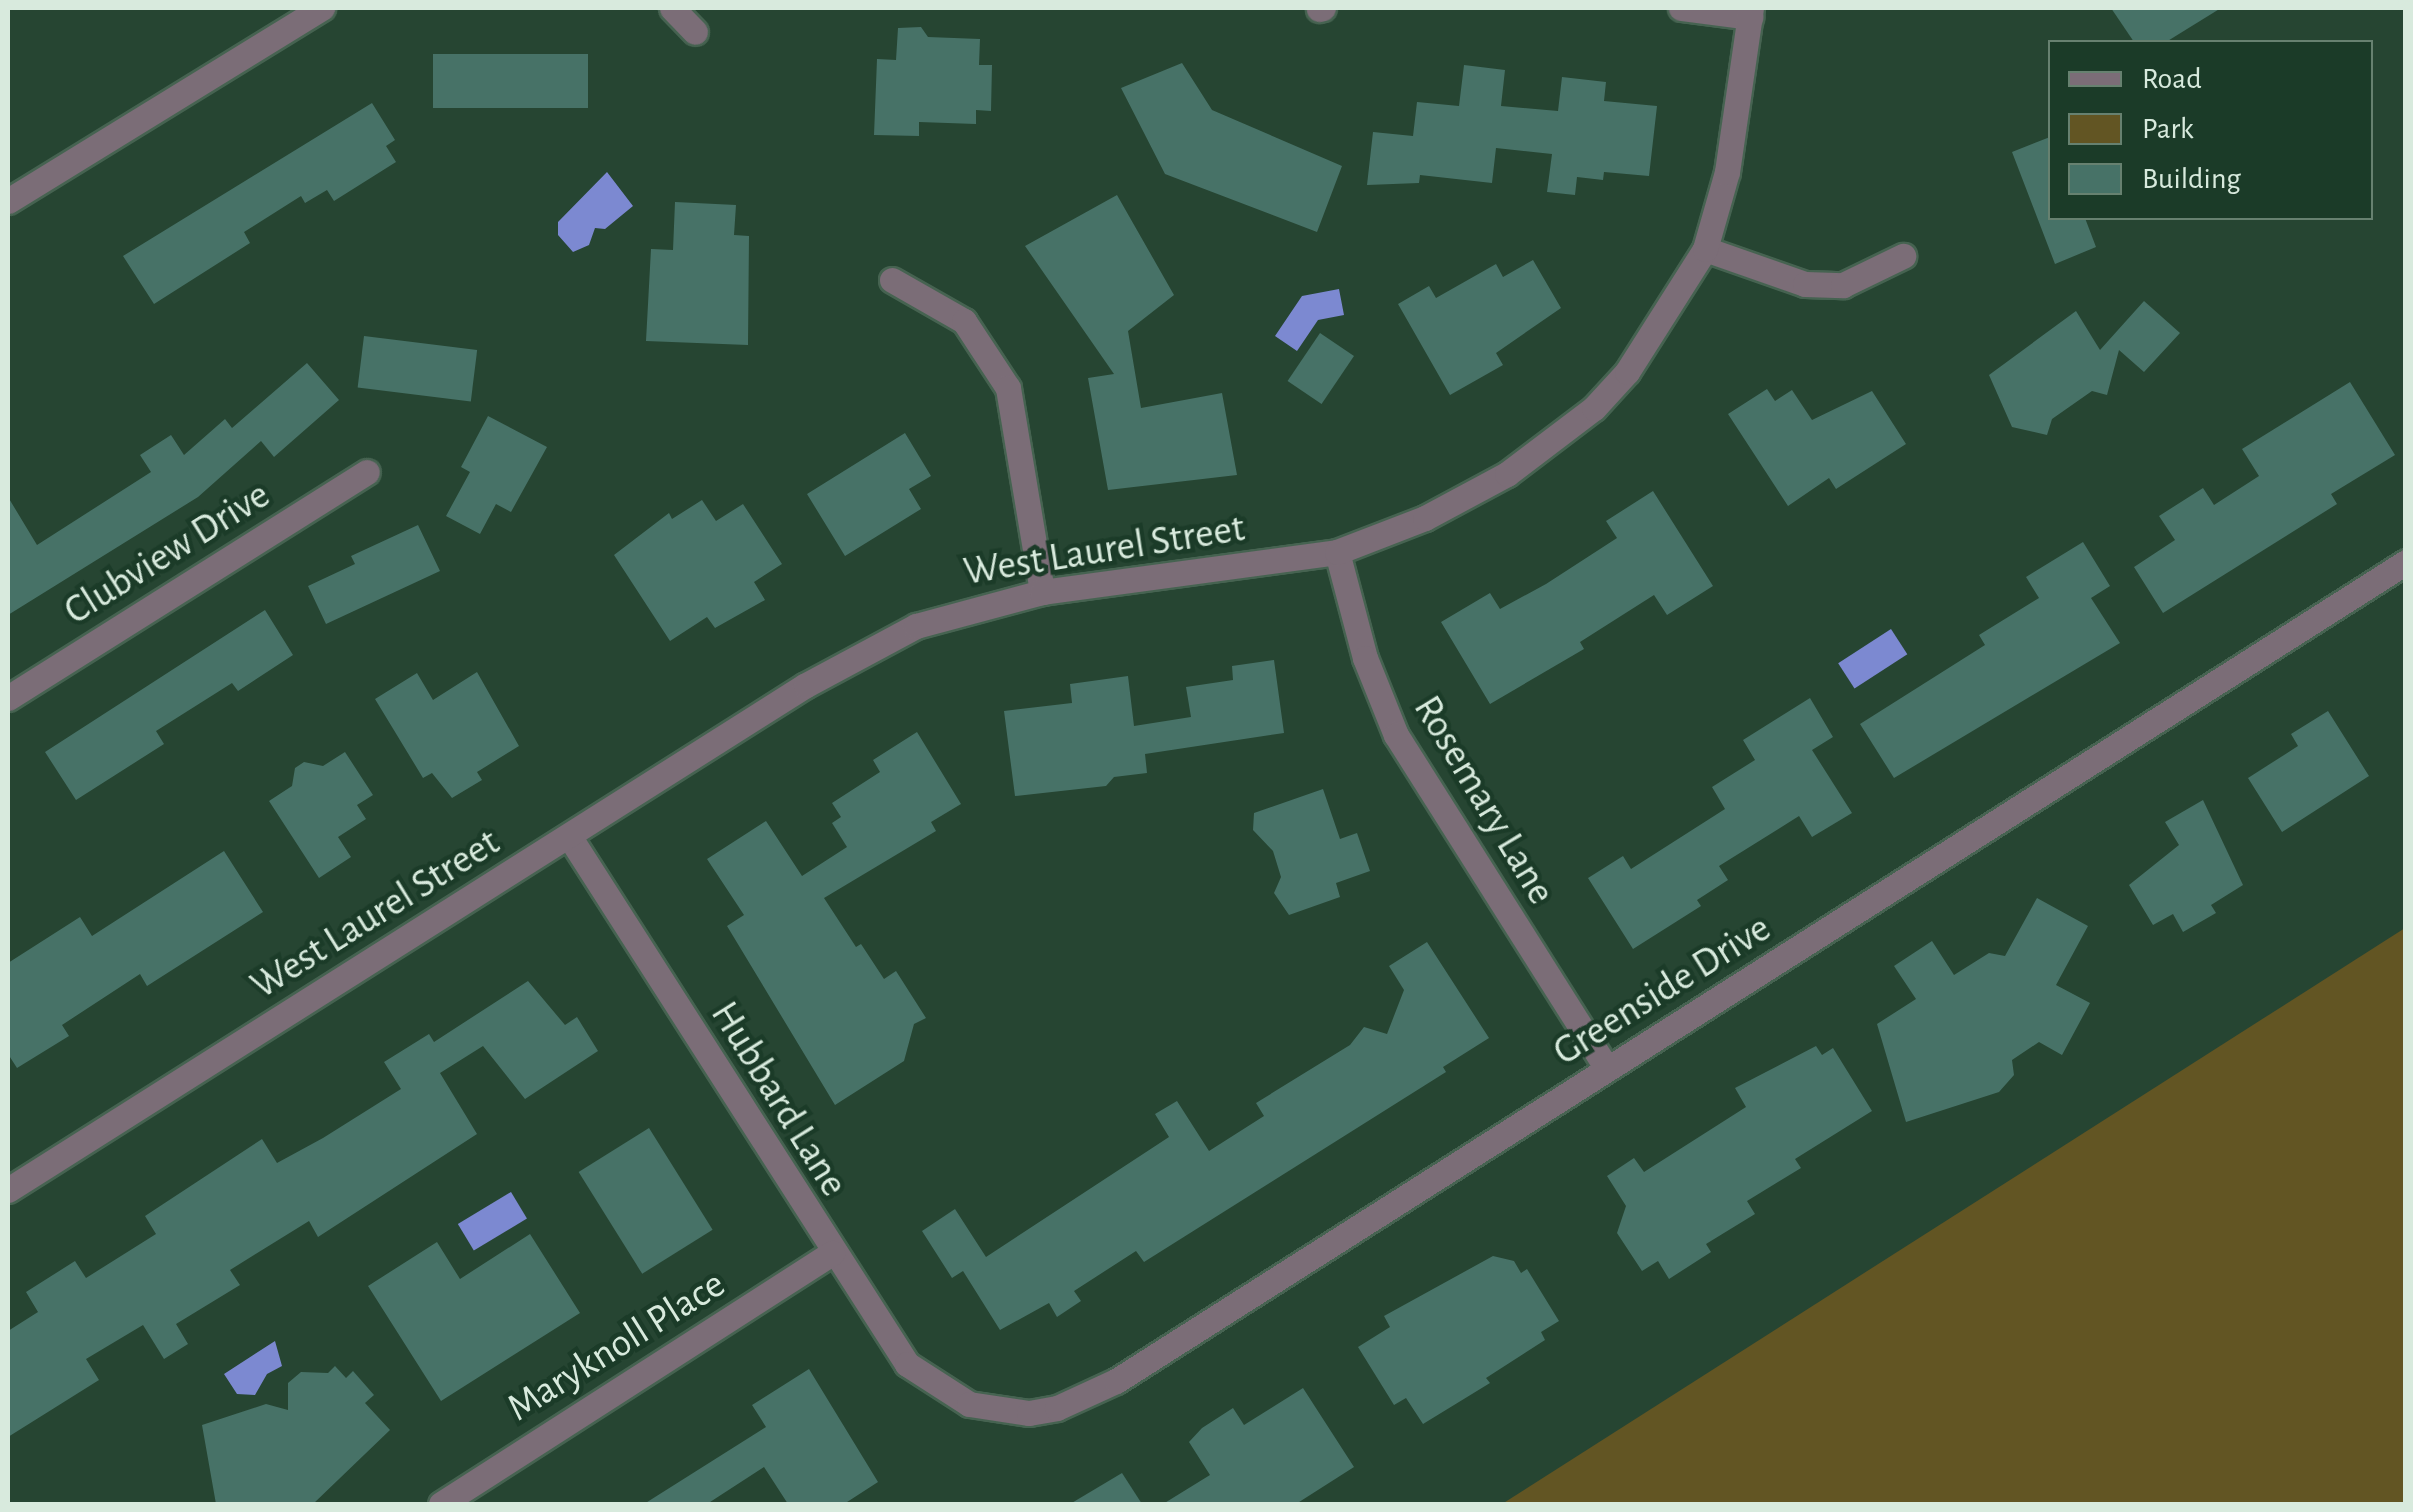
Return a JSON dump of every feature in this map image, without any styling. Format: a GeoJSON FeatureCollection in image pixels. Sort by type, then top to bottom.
{"type":"FeatureCollection","features":[{"type":"Feature","properties":{"kind":"street"},"geometry":{"type":"LineString","coordinates":[[8,201],[322,8]]}},
{"type":"Feature","properties":{"kind":"street"},"geometry":{"type":"LineString","coordinates":[[672,8],[695,32]]}},
{"type":"Feature","properties":{"kind":"street"},"geometry":{"type":"LineString","coordinates":[[1681,8],[1750,12]]}},
{"type":"Feature","properties":{"kind":"street","name":"West Laurel Street"},"geometry":{"type":"LineString","coordinates":[[8,1190],[860,653],[971,607],[1042,592],[1337,552],[1468,497],[1552,443],[1627,372],[1705,249],[1728,172],[1750,12]]}},
{"type":"Feature","properties":{"kind":"street"},"geometry":{"type":"LineString","coordinates":[[1705,249],[1805,284],[1843,285],[1903,256]]}},
{"type":"Feature","properties":{"kind":"street"},"geometry":{"type":"LineString","coordinates":[[892,280],[964,321],[1008,388],[1042,592]]}},
{"type":"Feature","properties":{"kind":"street","name":"Clubview Drive"},"geometry":{"type":"LineString","coordinates":[[8,698],[367,472]]}},
{"type":"Feature","properties":{"kind":"street","name":"Rosemary Lane"},"geometry":{"type":"LineString","coordinates":[[1337,552],[1374,685],[1396,735],[1607,1069]]}},
{"type":"Feature","properties":{"kind":"street","name":"Greenside Drive"},"geometry":{"type":"LineString","coordinates":[[940,1390],[969,1404],[1029,1412],[1088,1397],[2406,562]]}},
{"type":"Feature","properties":{"kind":"street","name":"Hubbard Lane"},"geometry":{"type":"LineString","coordinates":[[569,836],[832,1253],[907,1364],[940,1390]]}},
{"type":"Feature","properties":{"kind":"street","name":"Maryknoll Place"},"geometry":{"type":"LineString","coordinates":[[440,1504],[832,1253]]}},
{"type":"Feature","properties":{"kind":"green space"},"geometry":{"type":"Polygon","coordinates":[[[2405,928],[2405,1504],[1502,1504],[2405,928]]]}},
{"type":"Feature","properties":{"kind":"water"},"geometry":{"type":"Polygon","coordinates":[[[607,172],[633,206],[605,229],[595,228],[589,245],[573,252],[558,235],[558,222],[607,172]]]}},
{"type":"Feature","properties":{"kind":"water"},"geometry":{"type":"Polygon","coordinates":[[[1339,289],[1344,315],[1318,320],[1297,351],[1275,336],[1302,296],[1339,289]]]}},
{"type":"Feature","properties":{"kind":"water"},"geometry":{"type":"Polygon","coordinates":[[[1891,629],[1907,654],[1855,688],[1838,663],[1891,629]]]}},
{"type":"Feature","properties":{"kind":"water"},"geometry":{"type":"Polygon","coordinates":[[[511,1192],[527,1219],[474,1251],[458,1224],[511,1192]]]}},
{"type":"Feature","properties":{"kind":"water"},"geometry":{"type":"Polygon","coordinates":[[[275,1341],[282,1366],[267,1374],[255,1395],[237,1394],[224,1374],[275,1341]]]}},
{"type":"Feature","properties":{"kind":"building"},"geometry":{"type":"Polygon","coordinates":[[[2111,8],[2221,8],[2169,40],[2133,40],[2111,8]]]}},
{"type":"Feature","properties":{"kind":"building"},"geometry":{"type":"Polygon","coordinates":[[[921,27],[928,37],[980,39],[979,65],[992,65],[991,111],[976,110],[976,124],[919,122],[919,136],[874,135],[877,59],[896,60],[898,28],[921,27]]]}},
{"type":"Feature","properties":{"kind":"building"},"geometry":{"type":"Polygon","coordinates":[[[433,54],[588,54],[588,108],[433,108],[433,54]]]}},
{"type":"Feature","properties":{"kind":"building"},"geometry":{"type":"Polygon","coordinates":[[[1182,63],[1212,110],[1342,166],[1317,232],[1165,174],[1121,88],[1182,63]]]}},
{"type":"Feature","properties":{"kind":"building"},"geometry":{"type":"Polygon","coordinates":[[[1464,65],[1505,70],[1501,106],[1558,111],[1562,77],[1606,82],[1604,101],[1657,106],[1649,176],[1604,172],[1603,180],[1577,177],[1575,195],[1547,192],[1552,154],[1496,148],[1492,183],[1420,175],[1419,183],[1367,185],[1373,132],[1413,136],[1417,102],[1459,106],[1464,65]]]}},
{"type":"Feature","properties":{"kind":"building"},"geometry":{"type":"Polygon","coordinates":[[[372,103],[395,140],[386,146],[396,162],[334,201],[327,190],[305,203],[301,196],[244,232],[250,243],[154,304],[123,256],[372,103]]]}},
{"type":"Feature","properties":{"kind":"building"},"geometry":{"type":"Polygon","coordinates":[[[2048,138],[2048,220],[2086,220],[2096,247],[2055,264],[2012,152],[2048,138]]]}},
{"type":"Feature","properties":{"kind":"building"},"geometry":{"type":"Polygon","coordinates":[[[1117,195],[1174,295],[1128,331],[1141,408],[1222,393],[1237,475],[1108,490],[1088,378],[1114,374],[1025,246],[1117,195]]]}},
{"type":"Feature","properties":{"kind":"building"},"geometry":{"type":"Polygon","coordinates":[[[675,202],[736,205],[734,235],[749,236],[748,345],[646,341],[651,249],[673,250],[675,202]]]}},
{"type":"Feature","properties":{"kind":"building"},"geometry":{"type":"Polygon","coordinates":[[[1533,260],[1561,308],[1496,353],[1503,365],[1450,395],[1398,304],[1429,286],[1436,298],[1496,264],[1503,277],[1533,260]]]}},
{"type":"Feature","properties":{"kind":"building"},"geometry":{"type":"Polygon","coordinates":[[[2144,301],[2180,333],[2144,372],[2119,350],[2107,395],[2092,391],[2052,419],[2047,435],[2012,427],[1989,375],[2076,311],[2100,350],[2144,301]]]}},
{"type":"Feature","properties":{"kind":"building"},"geometry":{"type":"Polygon","coordinates":[[[1320,333],[1354,356],[1322,404],[1288,381],[1320,333]]]}},
{"type":"Feature","properties":{"kind":"building"},"geometry":{"type":"Polygon","coordinates":[[[364,336],[477,350],[471,402],[358,388],[364,336]]]}},
{"type":"Feature","properties":{"kind":"building"},"geometry":{"type":"Polygon","coordinates":[[[307,363],[339,400],[274,457],[261,441],[198,497],[8,615],[8,497],[37,545],[151,472],[140,455],[171,435],[184,455],[225,419],[232,428],[307,363]]]}},
{"type":"Feature","properties":{"kind":"building"},"geometry":{"type":"Polygon","coordinates":[[[2350,382],[2395,455],[2331,494],[2337,504],[2163,613],[2134,567],[2175,540],[2159,516],[2203,488],[2214,505],[2259,476],[2242,449],[2350,382]]]}},
{"type":"Feature","properties":{"kind":"building"},"geometry":{"type":"Polygon","coordinates":[[[1767,389],[1775,401],[1792,390],[1812,420],[1872,391],[1906,444],[1836,489],[1829,478],[1788,506],[1728,414],[1767,389]]]}},
{"type":"Feature","properties":{"kind":"building"},"geometry":{"type":"Polygon","coordinates":[[[488,416],[547,447],[511,512],[496,504],[480,534],[446,516],[470,472],[461,467],[488,416]]]}},
{"type":"Feature","properties":{"kind":"building"},"geometry":{"type":"Polygon","coordinates":[[[905,433],[931,476],[909,489],[921,509],[845,556],[807,494],[905,433]]]}},
{"type":"Feature","properties":{"kind":"building"},"geometry":{"type":"Polygon","coordinates":[[[1653,491],[1713,586],[1667,615],[1654,595],[1580,642],[1584,649],[1490,704],[1441,622],[1490,593],[1500,609],[1546,584],[1617,538],[1606,521],[1653,491]]]}},
{"type":"Feature","properties":{"kind":"building"},"geometry":{"type":"Polygon","coordinates":[[[702,500],[716,521],[743,504],[782,564],[754,582],[765,600],[715,628],[707,617],[670,641],[614,555],[669,513],[672,519],[702,500]]]}},
{"type":"Feature","properties":{"kind":"building"},"geometry":{"type":"Polygon","coordinates":[[[418,525],[440,571],[326,624],[308,586],[355,564],[351,556],[418,525]]]}},
{"type":"Feature","properties":{"kind":"building"},"geometry":{"type":"Polygon","coordinates":[[[2083,542],[2110,586],[2091,598],[2120,643],[1894,778],[1860,724],[1985,645],[1979,635],[2039,598],[2026,577],[2083,542]]]}},
{"type":"Feature","properties":{"kind":"building"},"geometry":{"type":"Polygon","coordinates":[[[265,610],[293,655],[238,691],[232,683],[156,731],[164,744],[76,800],[45,752],[265,610]]]}},
{"type":"Feature","properties":{"kind":"building"},"geometry":{"type":"Polygon","coordinates":[[[1274,660],[1284,733],[1145,754],[1147,773],[1114,777],[1106,786],[1015,796],[1004,711],[1072,703],[1070,684],[1128,676],[1134,726],[1191,717],[1186,687],[1233,680],[1232,666],[1274,660]]]}},
{"type":"Feature","properties":{"kind":"building"},"geometry":{"type":"Polygon","coordinates":[[[477,672],[519,746],[477,772],[482,780],[452,798],[432,773],[423,778],[375,699],[417,673],[433,700],[477,672]]]}},
{"type":"Feature","properties":{"kind":"building"},"geometry":{"type":"Polygon","coordinates":[[[1810,698],[1833,737],[1812,750],[1852,813],[1812,837],[1799,816],[1719,866],[1728,880],[1697,900],[1701,906],[1633,949],[1588,878],[1623,856],[1631,869],[1725,809],[1712,787],[1755,760],[1743,740],[1810,698]]]}},
{"type":"Feature","properties":{"kind":"building"},"geometry":{"type":"Polygon","coordinates":[[[2328,711],[2369,776],[2282,832],[2248,778],[2298,746],[2291,734],[2328,711]]]}},
{"type":"Feature","properties":{"kind":"building"},"geometry":{"type":"Polygon","coordinates":[[[917,732],[961,804],[931,822],[936,831],[824,898],[856,947],[861,944],[884,979],[896,971],[926,1018],[914,1024],[904,1061],[835,1105],[727,926],[744,915],[707,859],[766,821],[802,876],[847,847],[832,823],[841,817],[832,803],[880,772],[873,760],[917,732]]]}},
{"type":"Feature","properties":{"kind":"building"},"geometry":{"type":"Polygon","coordinates":[[[345,752],[373,795],[357,805],[366,819],[338,837],[351,857],[319,878],[269,801],[292,786],[295,768],[304,762],[323,766],[345,752]]]}},
{"type":"Feature","properties":{"kind":"building"},"geometry":{"type":"Polygon","coordinates":[[[1323,789],[1340,839],[1357,833],[1370,871],[1336,883],[1340,897],[1289,915],[1274,893],[1281,877],[1273,851],[1253,830],[1254,813],[1323,789]]]}},
{"type":"Feature","properties":{"kind":"building"},"geometry":{"type":"Polygon","coordinates":[[[2203,800],[2243,885],[2211,905],[2216,913],[2183,932],[2173,914],[2153,925],[2129,885],[2179,845],[2165,822],[2203,800]]]}},
{"type":"Feature","properties":{"kind":"building"},"geometry":{"type":"Polygon","coordinates":[[[224,851],[263,912],[147,986],[140,974],[62,1025],[69,1036],[17,1068],[8,1054],[8,963],[80,917],[92,936],[224,851]]]}},
{"type":"Feature","properties":{"kind":"building"},"geometry":{"type":"Polygon","coordinates":[[[2037,898],[2088,926],[2056,985],[2090,1003],[2062,1055],[2039,1042],[2012,1060],[2014,1075],[1999,1092],[1906,1122],[1877,1024],[1916,999],[1894,966],[1932,941],[1954,975],[1989,953],[2005,956],[2037,898]]]}},
{"type":"Feature","properties":{"kind":"building"},"geometry":{"type":"Polygon","coordinates":[[[1427,942],[1489,1038],[1443,1067],[1446,1072],[1144,1262],[1136,1251],[1074,1291],[1081,1301],[1057,1317],[1049,1303],[1000,1330],[963,1271],[952,1278],[922,1231],[955,1209],[986,1257],[1169,1137],[1155,1114],[1177,1101],[1209,1151],[1264,1116],[1256,1103],[1350,1045],[1364,1027],[1387,1034],[1404,990],[1389,966],[1427,942]]]}},
{"type":"Feature","properties":{"kind":"building"},"geometry":{"type":"Polygon","coordinates":[[[528,981],[565,1025],[577,1017],[598,1051],[525,1099],[483,1046],[440,1073],[477,1134],[318,1237],[309,1221],[230,1270],[240,1285],[176,1324],[188,1344],[164,1359],[143,1325],[86,1359],[99,1380],[8,1437],[8,1331],[38,1312],[26,1292],[75,1261],[86,1278],[156,1234],[145,1216],[262,1139],[277,1163],[323,1138],[401,1089],[384,1062],[429,1034],[434,1042],[528,981]]]}},
{"type":"Feature","properties":{"kind":"building"},"geometry":{"type":"Polygon","coordinates":[[[1816,1046],[1822,1055],[1833,1048],[1872,1111],[1795,1159],[1801,1168],[1747,1201],[1755,1214],[1706,1244],[1711,1252],[1669,1279],[1658,1261],[1642,1271],[1617,1233],[1626,1206],[1607,1176],[1634,1158],[1644,1172],[1746,1107],[1735,1088],[1816,1046]]]}},
{"type":"Feature","properties":{"kind":"building"},"geometry":{"type":"Polygon","coordinates":[[[649,1128],[713,1230],[642,1274],[579,1172],[649,1128]]]}},
{"type":"Feature","properties":{"kind":"building"},"geometry":{"type":"Polygon","coordinates":[[[530,1234],[580,1313],[441,1401],[368,1286],[437,1242],[460,1279],[530,1234]]]}},
{"type":"Feature","properties":{"kind":"building"},"geometry":{"type":"Polygon","coordinates":[[[1493,1256],[1514,1261],[1521,1273],[1527,1269],[1559,1321],[1541,1332],[1545,1340],[1486,1378],[1490,1383],[1423,1424],[1406,1398],[1394,1405],[1358,1347],[1390,1327],[1384,1316],[1493,1256]]]}},
{"type":"Feature","properties":{"kind":"building"},"geometry":{"type":"Polygon","coordinates":[[[335,1366],[346,1378],[353,1371],[374,1395],[365,1403],[390,1430],[313,1504],[216,1504],[202,1425],[266,1404],[288,1410],[288,1383],[301,1372],[328,1373],[335,1366]]]}},
{"type":"Feature","properties":{"kind":"building"},"geometry":{"type":"Polygon","coordinates":[[[809,1369],[878,1482],[844,1504],[788,1504],[764,1467],[707,1504],[644,1504],[766,1427],[752,1405],[809,1369]]]}},
{"type":"Feature","properties":{"kind":"building"},"geometry":{"type":"Polygon","coordinates":[[[1303,1388],[1354,1467],[1296,1504],[1163,1504],[1210,1475],[1189,1442],[1202,1428],[1233,1408],[1244,1425],[1303,1388]]]}},
{"type":"Feature","properties":{"kind":"building"},"geometry":{"type":"Polygon","coordinates":[[[1122,1473],[1142,1504],[1070,1504],[1122,1473]]]}}]}
